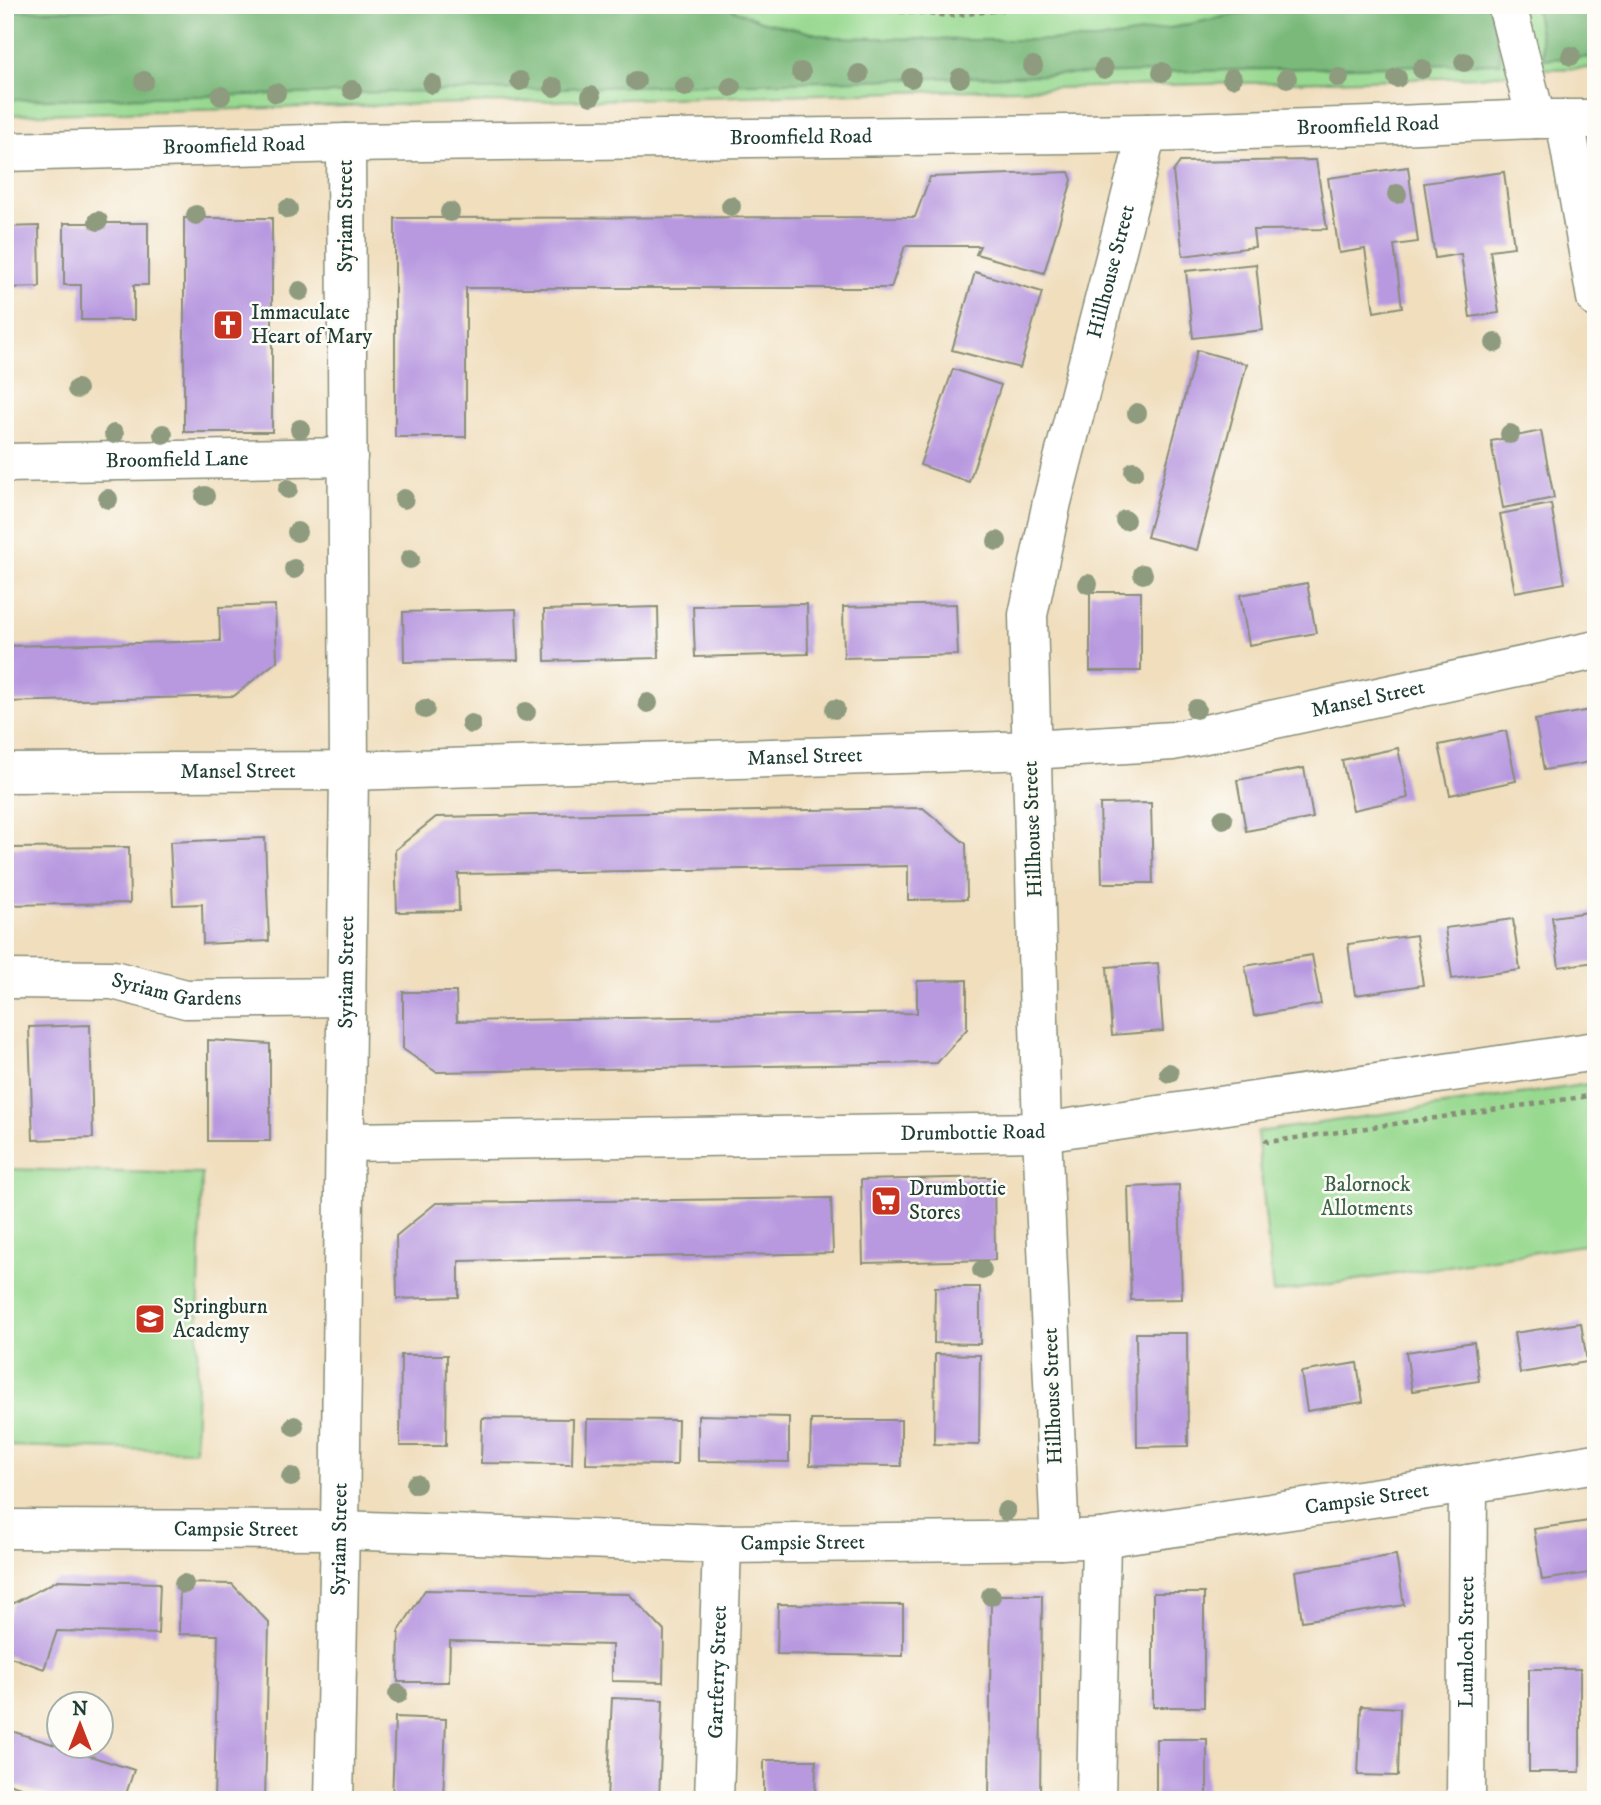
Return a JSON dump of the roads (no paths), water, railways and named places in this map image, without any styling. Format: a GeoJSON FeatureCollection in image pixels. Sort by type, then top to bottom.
{"type":"FeatureCollection","features":[{"type":"Feature","properties":{"kind":"street"},"geometry":{"type":"LineString","coordinates":[[1507,5],[1566,119],[1596,298]]}},
{"type":"Feature","properties":{"kind":"street","name":"Broomfield Road"},"geometry":{"type":"LineString","coordinates":[[5,152],[346,143],[1147,132],[1566,119]]}},
{"type":"Feature","properties":{"kind":"street","name":"Hillhouse Street"},"geometry":{"type":"LineString","coordinates":[[1060,1540],[1042,1132],[1028,615],[1052,502],[1147,132]]}},
{"type":"Feature","properties":{"kind":"street","name":"Syriam Street"},"geometry":{"type":"LineString","coordinates":[[334,1800],[349,771],[346,143]]}},
{"type":"Feature","properties":{"kind":"street","name":"Broomfield Lane"},"geometry":{"type":"LineString","coordinates":[[5,463],[348,457]]}},
{"type":"Feature","properties":{"kind":"street","name":"Mansel Street"},"geometry":{"type":"LineString","coordinates":[[5,773],[349,771],[1031,750],[1172,740],[1596,650]]}},
{"type":"Feature","properties":{"kind":"street","name":"Syriam Gardens"},"geometry":{"type":"LineString","coordinates":[[5,979],[113,980],[186,999],[347,998]]}},
{"type":"Feature","properties":{"kind":"street","name":"Drumbottie Road"},"geometry":{"type":"LineString","coordinates":[[345,1142],[1042,1132],[1596,1051]]}},
{"type":"Feature","properties":{"kind":"street","name":"Campsie Street"},"geometry":{"type":"LineString","coordinates":[[5,1529],[340,1530],[722,1544],[1060,1540],[1101,1538],[1596,1463]]}},
{"type":"Feature","properties":{"kind":"street","name":"Lumloch Street"},"geometry":{"type":"LineString","coordinates":[[1466,1800],[1468,1484]]}},
{"type":"Feature","properties":{"kind":"street"},"geometry":{"type":"LineString","coordinates":[[1096,1800],[1101,1538]]}},
{"type":"Feature","properties":{"kind":"street","name":"Gartferry Street"},"geometry":{"type":"LineString","coordinates":[[714,1800],[722,1544]]}},
{"type":"Feature","properties":{"kind":"place","name":"Immaculate Heart of Mary"},"geometry":{"type":"Point","coordinates":[228,325]}},
{"type":"Feature","properties":{"kind":"place","name":"Drumbottie Stores"},"geometry":{"type":"Point","coordinates":[886,1201]}},
{"type":"Feature","properties":{"kind":"place","name":"Springburn Academy"},"geometry":{"type":"Point","coordinates":[150,1319]}},
{"type":"Feature","properties":{"kind":"park label","name":"Balornock Allotments"},"geometry":{"type":"Point","coordinates":[1367,1197]}}]}
